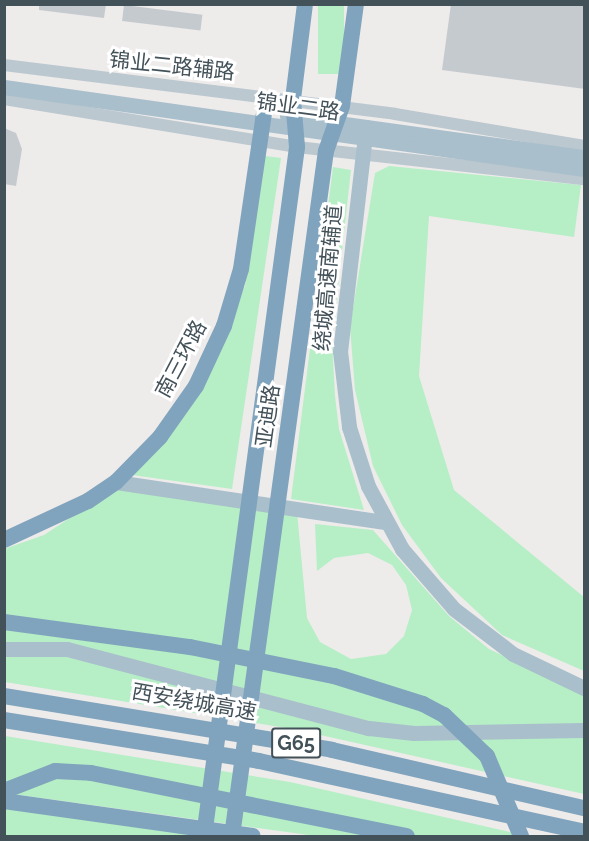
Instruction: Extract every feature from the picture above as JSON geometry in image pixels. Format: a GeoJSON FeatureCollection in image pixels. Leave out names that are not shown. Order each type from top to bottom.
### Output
{"type":"FeatureCollection","features":[{"type":"Feature","properties":{"kind":"highway","name":"亚迪路"},"geometry":{"type":"LineString","coordinates":[[204,837],[297,147],[292,99],[305,4]]}},
{"type":"Feature","properties":{"kind":"highway","name":"亚迪路"},"geometry":{"type":"LineString","coordinates":[[232,837],[326,151],[342,106],[356,4]]}},
{"type":"Feature","properties":{"kind":"highway","name":"南三环路"},"geometry":{"type":"LineString","coordinates":[[4,540],[63,514],[116,482],[166,430],[217,345],[243,258],[263,118]]}},
{"type":"Feature","properties":{"kind":"highway"},"geometry":{"type":"LineString","coordinates":[[4,622],[179,645],[334,676],[423,704],[474,740],[499,777],[521,837]]}},
{"type":"Feature","properties":{"kind":"highway","name":"西安绕城高速"},"geometry":{"type":"LineString","coordinates":[[4,696],[332,750],[585,808]]}},
{"type":"Feature","properties":{"kind":"highway","name":"G65"},"geometry":{"type":"LineString","coordinates":[[4,720],[259,761],[585,832]]}},
{"type":"Feature","properties":{"kind":"highway"},"geometry":{"type":"LineString","coordinates":[[4,791],[55,771],[91,773],[407,837]]}},
{"type":"Feature","properties":{"kind":"highway"},"geometry":{"type":"LineString","coordinates":[[197,837],[210,798]]}},
{"type":"Feature","properties":{"kind":"highway"},"geometry":{"type":"LineString","coordinates":[[4,801],[253,837]]}},
{"type":"Feature","properties":{"kind":"main road","name":"锦业二路"},"geometry":{"type":"LineString","coordinates":[[4,76],[263,118]]}},
{"type":"Feature","properties":{"kind":"main road","name":"锦业二路"},"geometry":{"type":"LineString","coordinates":[[4,87],[333,127],[585,169]]}},
{"type":"Feature","properties":{"kind":"main road","name":"锦业二路"},"geometry":{"type":"LineString","coordinates":[[365,133],[585,158]]}},
{"type":"Feature","properties":{"kind":"main road","name":"绕城高速南辅道"},"geometry":{"type":"LineString","coordinates":[[365,133],[340,351],[349,427],[385,522],[426,580],[482,632],[541,669],[585,688]]}},
{"type":"Feature","properties":{"kind":"main road"},"geometry":{"type":"LineString","coordinates":[[116,482],[385,522]]}},
{"type":"Feature","properties":{"kind":"main road"},"geometry":{"type":"LineString","coordinates":[[4,649],[67,649],[369,728],[414,733],[585,730]]}},
{"type":"Feature","properties":{"kind":"street","name":"锦业二路辅路"},"geometry":{"type":"LineString","coordinates":[[4,65],[292,99],[585,146]]}},
{"type":"Feature","properties":{"kind":"street"},"geometry":{"type":"LineString","coordinates":[[4,99],[326,151],[585,179]]}},
{"type":"Feature","properties":{"kind":"green space"},"geometry":{"type":"Polygon","coordinates":[[[318,5],[344,5],[344,74],[318,74],[318,5]]]}},
{"type":"Feature","properties":{"kind":"green space"},"geometry":{"type":"Polygon","coordinates":[[[265,156],[281,158],[232,489],[132,475],[165,441],[245,286],[265,156]]]}},
{"type":"Feature","properties":{"kind":"green space"},"geometry":{"type":"Polygon","coordinates":[[[389,166],[581,185],[574,237],[429,216],[419,376],[454,490],[584,597],[584,671],[502,635],[441,578],[402,525],[373,466],[355,390],[350,327],[375,173],[389,166]]]}},
{"type":"Feature","properties":{"kind":"green space"},"geometry":{"type":"Polygon","coordinates":[[[333,167],[351,170],[332,340],[335,396],[339,429],[364,510],[291,499],[333,167]]]}},
{"type":"Feature","properties":{"kind":"green space"},"geometry":{"type":"Polygon","coordinates":[[[117,487],[297,512],[307,618],[320,642],[351,659],[386,654],[404,636],[412,610],[406,585],[392,565],[368,553],[334,558],[317,571],[315,524],[373,530],[449,616],[489,649],[584,694],[584,794],[298,730],[5,682],[4,549],[44,535],[117,487]]]}},
{"type":"Feature","properties":{"kind":"green space"},"geometry":{"type":"Polygon","coordinates":[[[5,736],[290,782],[528,836],[316,836],[5,793],[5,736]]]}},
{"type":"Feature","properties":{"kind":"green space"},"geometry":{"type":"Polygon","coordinates":[[[4,807],[221,836],[5,836],[4,807]]]}},
{"type":"Feature","properties":{"kind":"building"},"geometry":{"type":"Polygon","coordinates":[[[39,4],[106,4],[104,18],[39,10],[39,4]]]}},
{"type":"Feature","properties":{"kind":"building"},"geometry":{"type":"Polygon","coordinates":[[[451,4],[585,4],[585,89],[442,70],[451,4]]]}},
{"type":"Feature","properties":{"kind":"building"},"geometry":{"type":"Polygon","coordinates":[[[124,5],[202,15],[200,31],[122,21],[124,5]]]}},
{"type":"Feature","properties":{"kind":"building"},"geometry":{"type":"Polygon","coordinates":[[[4,128],[16,133],[22,149],[16,186],[4,184],[4,128]]]}}]}
